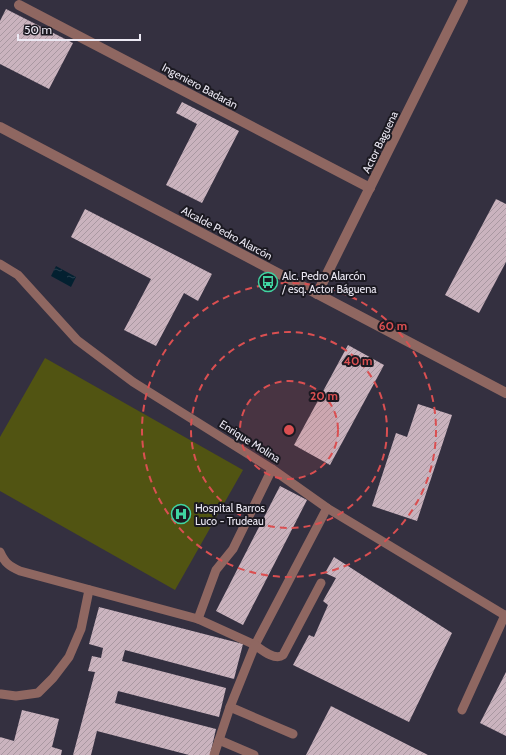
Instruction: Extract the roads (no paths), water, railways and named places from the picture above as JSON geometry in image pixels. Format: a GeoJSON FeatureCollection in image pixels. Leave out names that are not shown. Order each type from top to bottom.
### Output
{"type":"FeatureCollection","features":[{"type":"Feature","properties":{"kind":"street","name":"Actor Baguena"},"geometry":{"type":"LineString","coordinates":[[317,294],[463,0]]}},
{"type":"Feature","properties":{"kind":"street","name":"Ingeniero Badarán"},"geometry":{"type":"LineString","coordinates":[[18,6],[370,188]]}},
{"type":"Feature","properties":{"kind":"street","name":"Alcalde Pedro Alarcón"},"geometry":{"type":"LineString","coordinates":[[0,127],[506,393]]}},
{"type":"Feature","properties":{"kind":"lane","name":"Enrique Molina"},"geometry":{"type":"LineString","coordinates":[[0,264],[18,275],[77,340],[133,382],[272,469],[327,508],[505,615]]}},
{"type":"Feature","properties":{"kind":"lane"},"geometry":{"type":"LineString","coordinates":[[198,618],[216,570],[233,549],[272,469]]}},
{"type":"Feature","properties":{"kind":"lane"},"geometry":{"type":"LineString","coordinates":[[214,755],[230,707],[255,645],[327,508]]}},
{"type":"Feature","properties":{"kind":"lane"},"geometry":{"type":"LineString","coordinates":[[0,552],[9,566],[15,569],[198,618],[280,658],[283,656],[321,583]]}},
{"type":"Feature","properties":{"kind":"lane"},"geometry":{"type":"LineString","coordinates":[[1,694],[16,696],[38,693],[53,678],[69,656],[81,629],[89,590]]}},
{"type":"Feature","properties":{"kind":"lane"},"geometry":{"type":"LineString","coordinates":[[462,710],[505,615]]}},
{"type":"Feature","properties":{"kind":"lane"},"geometry":{"type":"LineString","coordinates":[[230,707],[293,734]]}},
{"type":"Feature","properties":{"kind":"lane"},"geometry":{"type":"LineString","coordinates":[[219,740],[254,755]]}},
{"type":"Feature","properties":{"kind":"water"},"geometry":{"type":"Polygon","coordinates":[[[56,266],[76,277],[71,287],[51,276],[56,266]]]}},
{"type":"Feature","properties":{"kind":"place","name":"Alc. Pedro Alarcón / esq. Actor Báguena"},"geometry":{"type":"Point","coordinates":[268,282]}},
{"type":"Feature","properties":{"kind":"place","name":"Hospital Barros Luco - Trudeau"},"geometry":{"type":"Point","coordinates":[181,514]}}]}
